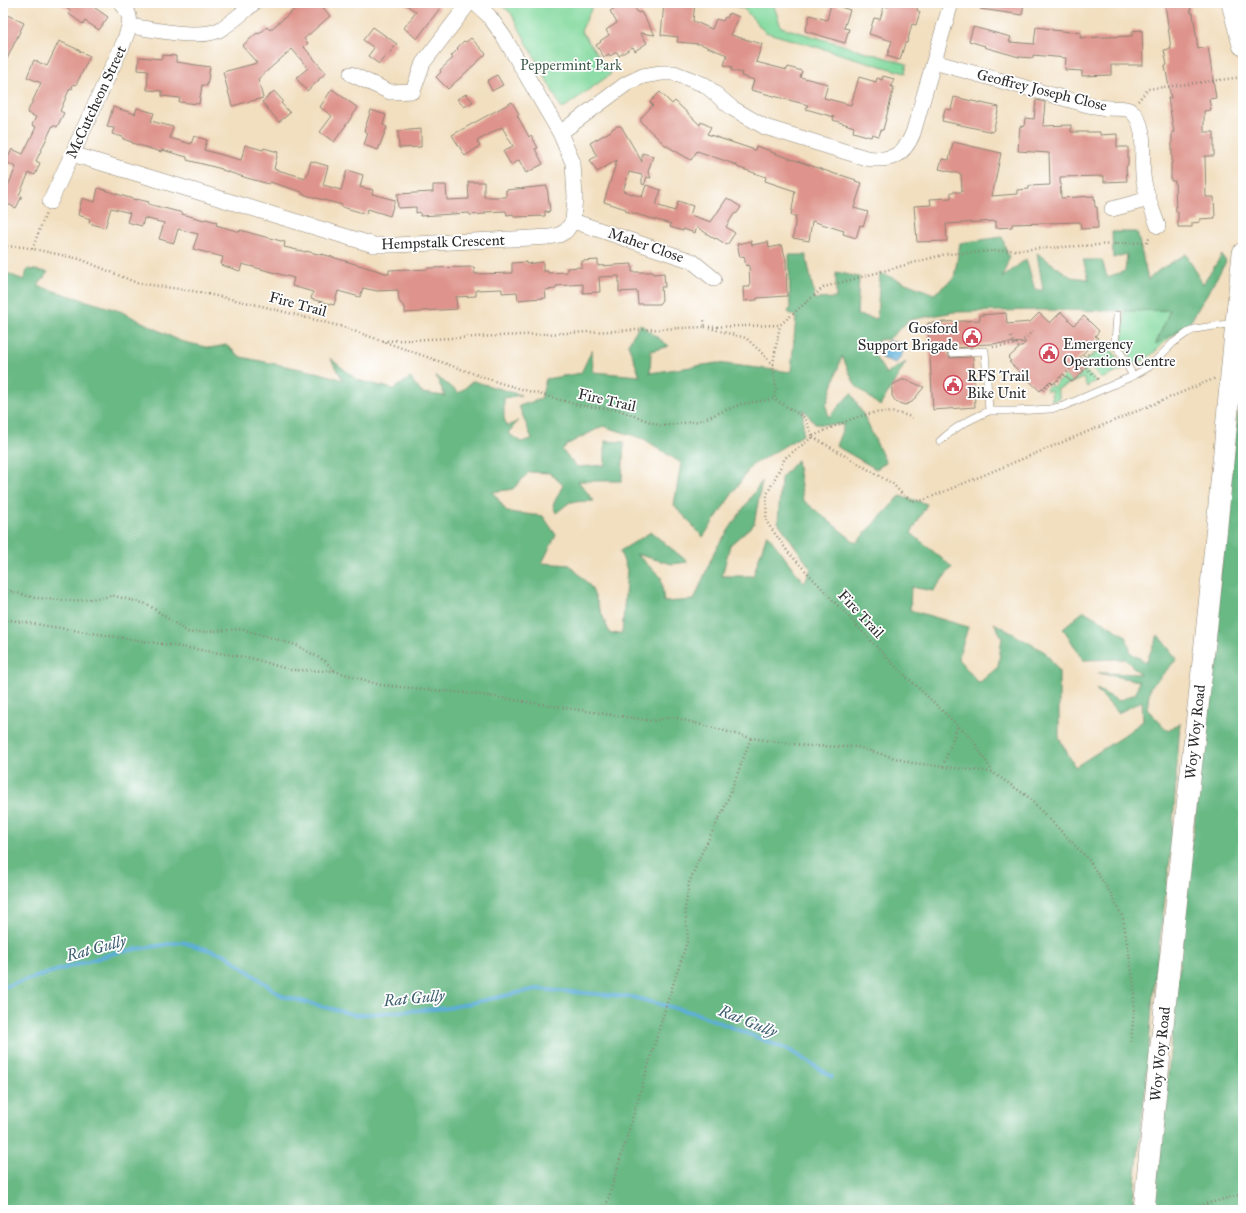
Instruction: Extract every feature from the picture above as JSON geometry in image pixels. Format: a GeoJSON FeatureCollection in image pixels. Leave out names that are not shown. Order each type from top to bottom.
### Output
{"type":"FeatureCollection","features":[{"type":"Feature","properties":{"kind":"main road"},"geometry":{"type":"LineString","coordinates":[[1232,3],[1243,45]]}},
{"type":"Feature","properties":{"kind":"main road","name":"Woy Woy Road"},"geometry":{"type":"LineString","coordinates":[[1144,1210],[1204,649],[1243,253]]}},
{"type":"Feature","properties":{"kind":"street","name":"McCutcheon Street"},"geometry":{"type":"LineString","coordinates":[[50,202],[130,26],[130,17],[125,7],[121,3]]}},
{"type":"Feature","properties":{"kind":"street"},"geometry":{"type":"LineString","coordinates":[[130,26],[204,35],[218,31],[229,24],[254,3]]}},
{"type":"Feature","properties":{"kind":"street"},"geometry":{"type":"LineString","coordinates":[[351,74],[390,92],[413,91],[422,63],[469,3]]}},
{"type":"Feature","properties":{"kind":"street"},"geometry":{"type":"LineString","coordinates":[[475,3],[489,16],[504,37],[560,133],[573,163],[575,197],[573,221]]}},
{"type":"Feature","properties":{"kind":"street"},"geometry":{"type":"LineString","coordinates":[[560,133],[626,84],[643,76],[661,73],[674,73],[705,85],[732,108],[765,127],[866,158],[878,160],[892,158],[909,144],[951,3]]}},
{"type":"Feature","properties":{"kind":"street","name":"Geoffrey Joseph Close"},"geometry":{"type":"LineString","coordinates":[[934,62],[1088,105],[1122,108],[1130,111]]}},
{"type":"Feature","properties":{"kind":"street"},"geometry":{"type":"LineString","coordinates":[[1130,111],[1138,121],[1141,128],[1142,170],[1144,182],[1158,226]]}},
{"type":"Feature","properties":{"kind":"street","name":"Hempstalk Crescent"},"geometry":{"type":"LineString","coordinates":[[72,154],[374,244],[396,245],[550,238],[560,235],[566,231],[573,221]]}},
{"type":"Feature","properties":{"kind":"street"},"geometry":{"type":"LineString","coordinates":[[1112,209],[1149,199]]}},
{"type":"Feature","properties":{"kind":"street","name":"Maher Close"},"geometry":{"type":"LineString","coordinates":[[573,221],[692,261],[714,279]]}},
{"type":"Feature","properties":{"kind":"lane"},"geometry":{"type":"LineString","coordinates":[[1117,314],[1115,342],[1133,376]]}},
{"type":"Feature","properties":{"kind":"lane"},"geometry":{"type":"LineString","coordinates":[[940,441],[951,430],[963,422],[989,411],[1050,409],[1064,406],[1133,376],[1149,367],[1174,343],[1195,329],[1236,323]]}},
{"type":"Feature","properties":{"kind":"lane"},"geometry":{"type":"LineString","coordinates":[[952,353],[986,351],[989,411]]}},
{"type":"Feature","properties":{"kind":"path"},"geometry":{"type":"LineString","coordinates":[[1130,111],[1148,89],[1243,77]]}},
{"type":"Feature","properties":{"kind":"path"},"geometry":{"type":"LineString","coordinates":[[32,249],[50,202]]}},
{"type":"Feature","properties":{"kind":"path"},"geometry":{"type":"LineString","coordinates":[[1158,226],[1147,242],[946,254],[824,287],[780,325],[773,365],[776,388],[774,399],[805,418],[813,436],[893,484],[912,502],[924,500],[1212,378],[1230,376]]}},
{"type":"Feature","properties":{"kind":"path","name":"Fire Trail"},"geometry":{"type":"LineString","coordinates":[[3,246],[24,247],[80,259],[137,283],[193,291],[254,304],[342,328],[500,383],[578,405],[619,410],[661,426],[699,420],[741,404],[774,399]]}},
{"type":"Feature","properties":{"kind":"path"},"geometry":{"type":"LineString","coordinates":[[704,319],[705,326]]}},
{"type":"Feature","properties":{"kind":"path"},"geometry":{"type":"LineString","coordinates":[[381,341],[705,326],[780,325]]}},
{"type":"Feature","properties":{"kind":"path"},"geometry":{"type":"LineString","coordinates":[[705,326],[746,338],[773,365]]}},
{"type":"Feature","properties":{"kind":"path"},"geometry":{"type":"LineString","coordinates":[[986,351],[995,346],[1015,344],[1024,340],[1035,329]]}},
{"type":"Feature","properties":{"kind":"path"},"geometry":{"type":"LineString","coordinates":[[1012,337],[1012,340],[1019,348]]}},
{"type":"Feature","properties":{"kind":"path"},"geometry":{"type":"LineString","coordinates":[[1043,390],[1050,383],[1053,385],[1078,360],[1090,354],[1104,343]]}},
{"type":"Feature","properties":{"kind":"path"},"geometry":{"type":"LineString","coordinates":[[1078,360],[1100,381]]}},
{"type":"Feature","properties":{"kind":"path"},"geometry":{"type":"LineString","coordinates":[[998,397],[1018,396]]}},
{"type":"Feature","properties":{"kind":"path","name":"Fire Trail"},"geometry":{"type":"LineString","coordinates":[[913,418],[905,414],[876,412],[843,422],[813,436],[785,458],[767,494],[766,522],[788,552],[888,659],[973,740],[992,772]]}},
{"type":"Feature","properties":{"kind":"path"},"geometry":{"type":"LineString","coordinates":[[3,589],[35,598],[74,601],[114,596],[147,604],[189,633],[241,628],[296,645],[325,661],[335,671]]}},
{"type":"Feature","properties":{"kind":"path"},"geometry":{"type":"LineString","coordinates":[[3,619],[251,658],[290,670],[335,671],[380,685],[475,694],[652,721],[672,717],[751,738],[808,746],[857,747],[912,763],[992,772],[1027,796],[1088,859],[1111,894],[1123,918],[1134,985],[1134,1010],[1131,1042]]}},
{"type":"Feature","properties":{"kind":"path"},"geometry":{"type":"LineString","coordinates":[[943,766],[958,725]]}},
{"type":"Feature","properties":{"kind":"path"},"geometry":{"type":"LineString","coordinates":[[605,1210],[666,1006],[688,939],[685,910],[689,883],[702,852],[724,809],[751,738]]}},
{"type":"Feature","properties":{"kind":"path"},"geometry":{"type":"LineString","coordinates":[[1183,1210],[1243,1194]]}},
{"type":"Feature","properties":{"kind":"green space","name":"Peppermint Park"},"geometry":{"type":"Polygon","coordinates":[[[498,3],[594,3],[581,31],[611,74],[562,109],[511,13],[498,3]]]}},
{"type":"Feature","properties":{"kind":"green space"},"geometry":{"type":"Polygon","coordinates":[[[728,3],[773,3],[781,27],[907,64],[905,73],[765,32],[744,9],[728,3]]]}},
{"type":"Feature","properties":{"kind":"green space"},"geometry":{"type":"Polygon","coordinates":[[[1112,232],[1137,232],[1148,280],[1159,270],[1186,254],[1203,284],[1222,255],[1226,262],[1189,324],[1156,344],[1170,310],[954,312],[909,320],[889,339],[878,340],[875,356],[886,374],[906,362],[880,406],[855,385],[842,356],[826,406],[829,417],[851,393],[864,416],[886,463],[876,469],[836,446],[844,425],[815,424],[803,409],[803,435],[751,466],[703,537],[674,505],[681,463],[644,439],[603,426],[568,444],[562,450],[577,467],[605,465],[605,441],[624,442],[622,481],[578,481],[594,501],[570,502],[556,513],[553,505],[563,485],[550,473],[529,472],[513,489],[493,492],[507,512],[543,516],[556,535],[542,563],[570,565],[591,587],[610,634],[622,633],[627,570],[620,551],[651,532],[688,562],[672,564],[636,554],[661,577],[664,602],[694,600],[715,550],[762,481],[754,524],[730,545],[722,576],[753,576],[767,534],[804,583],[811,569],[778,522],[781,478],[797,460],[803,500],[856,543],[900,496],[927,504],[911,533],[952,567],[933,591],[911,587],[910,610],[968,627],[958,659],[979,683],[998,667],[1002,637],[994,623],[1045,652],[1059,671],[1059,738],[1075,767],[1143,721],[1142,701],[1118,713],[1095,688],[1119,701],[1136,693],[1139,681],[1098,673],[1140,674],[1125,659],[1083,660],[1063,628],[1084,611],[1126,636],[1131,653],[1146,662],[1158,635],[1177,659],[1150,688],[1147,709],[1168,731],[1180,723],[1171,851],[1153,995],[1146,1084],[1132,1210],[3,1210],[3,260],[7,273],[23,280],[28,269],[48,272],[38,286],[120,311],[180,341],[210,348],[226,345],[241,357],[320,373],[343,380],[330,358],[357,380],[394,389],[410,378],[422,393],[445,396],[436,376],[459,393],[473,381],[521,395],[504,398],[504,418],[507,427],[518,421],[508,433],[521,442],[532,439],[519,406],[541,399],[546,379],[581,373],[592,350],[593,372],[640,376],[628,344],[640,324],[669,346],[651,351],[650,373],[717,363],[791,372],[796,317],[788,312],[790,308],[789,255],[806,255],[815,299],[836,298],[836,272],[859,277],[857,315],[877,319],[880,273],[934,294],[954,278],[960,243],[1002,237],[1009,258],[1002,278],[1026,259],[1035,290],[1043,290],[1037,253],[1071,277],[1089,279],[1083,260],[1102,260],[1107,277],[1125,271],[1127,254],[1113,258],[1112,232]]]}},
{"type":"Feature","properties":{"kind":"green space"},"geometry":{"type":"Polygon","coordinates":[[[1170,310],[1156,343],[1189,324],[1166,341],[1146,359],[1133,363],[1126,348],[1122,344],[1125,311],[1170,310]]]}},
{"type":"Feature","properties":{"kind":"green space"},"geometry":{"type":"Polygon","coordinates":[[[1106,344],[1116,356],[1122,370],[1101,379],[1083,361],[1106,344]]]}},
{"type":"Feature","properties":{"kind":"green space"},"geometry":{"type":"Polygon","coordinates":[[[1079,364],[1096,381],[1087,387],[1083,378],[1057,389],[1060,398],[1052,401],[1051,390],[1047,391],[1046,389],[1050,385],[1053,387],[1065,375],[1072,382],[1084,371],[1078,365],[1079,364]]]}},
{"type":"Feature","properties":{"kind":"green space"},"geometry":{"type":"Polygon","coordinates":[[[1243,384],[1243,1210],[1166,1210],[1165,1208],[1156,1208],[1154,1205],[1237,417],[1243,384]]]}},
{"type":"Feature","properties":{"kind":"water"},"geometry":{"type":"Polygon","coordinates":[[[889,341],[899,343],[903,347],[902,355],[896,363],[881,358],[880,356],[882,347],[889,341]]]}},
{"type":"Feature","properties":{"kind":"building"},"geometry":{"type":"Polygon","coordinates":[[[59,3],[88,3],[108,17],[99,30],[85,21],[83,24],[69,14],[71,11],[59,3]]]}},
{"type":"Feature","properties":{"kind":"building"},"geometry":{"type":"Polygon","coordinates":[[[302,3],[319,3],[330,16],[304,39],[308,43],[304,47],[326,73],[307,91],[296,78],[308,68],[292,49],[258,79],[263,98],[232,106],[223,72],[257,63],[242,46],[257,33],[259,34],[267,27],[270,30],[302,3]]]}},
{"type":"Feature","properties":{"kind":"building"},"geometry":{"type":"Polygon","coordinates":[[[404,3],[434,3],[440,8],[417,39],[404,28],[416,12],[404,3]]]}},
{"type":"Feature","properties":{"kind":"building"},"geometry":{"type":"Polygon","coordinates":[[[623,3],[632,3],[638,13],[641,12],[655,35],[640,33],[647,43],[635,51],[633,47],[619,56],[617,52],[610,56],[609,54],[604,57],[596,45],[609,35],[606,30],[617,23],[610,11],[623,3]]]}},
{"type":"Feature","properties":{"kind":"building"},"geometry":{"type":"Polygon","coordinates":[[[664,3],[695,3],[693,21],[712,29],[716,19],[723,21],[725,17],[727,18],[729,13],[739,17],[731,35],[762,44],[756,62],[787,70],[788,67],[802,71],[800,77],[828,84],[824,98],[851,105],[859,77],[876,82],[877,78],[882,80],[883,76],[894,79],[891,87],[894,87],[883,130],[881,130],[879,136],[872,134],[871,137],[853,132],[854,127],[833,120],[834,117],[806,109],[808,105],[751,90],[754,80],[741,76],[742,73],[731,70],[732,67],[724,65],[727,55],[700,44],[677,42],[678,37],[661,35],[664,3]]]}},
{"type":"Feature","properties":{"kind":"building"},"geometry":{"type":"Polygon","coordinates":[[[889,3],[918,3],[917,10],[920,12],[916,25],[912,24],[907,43],[905,43],[900,60],[887,56],[892,41],[869,34],[874,18],[880,19],[884,6],[888,7],[889,3]]]}},
{"type":"Feature","properties":{"kind":"building"},"geometry":{"type":"Polygon","coordinates":[[[981,3],[1024,3],[1022,15],[980,9],[981,3]]]}},
{"type":"Feature","properties":{"kind":"building"},"geometry":{"type":"Polygon","coordinates":[[[1165,3],[1190,3],[1191,13],[1193,13],[1198,49],[1208,47],[1216,98],[1209,99],[1211,110],[1204,111],[1204,132],[1214,132],[1214,156],[1205,156],[1206,197],[1214,197],[1215,218],[1200,219],[1200,222],[1192,223],[1192,227],[1178,227],[1175,181],[1171,181],[1172,132],[1174,132],[1168,98],[1171,98],[1165,66],[1167,65],[1164,50],[1171,49],[1165,3]]]}},
{"type":"Feature","properties":{"kind":"building"},"geometry":{"type":"Polygon","coordinates":[[[831,4],[850,10],[844,28],[849,29],[845,43],[805,31],[810,15],[827,20],[831,4]]]}},
{"type":"Feature","properties":{"kind":"building"},"geometry":{"type":"Polygon","coordinates":[[[3,13],[24,23],[3,67],[3,13]]]}},
{"type":"Feature","properties":{"kind":"building"},"geometry":{"type":"Polygon","coordinates":[[[373,27],[397,44],[379,64],[368,56],[374,48],[363,40],[373,27]]]}},
{"type":"Feature","properties":{"kind":"building"},"geometry":{"type":"Polygon","coordinates":[[[973,27],[1011,37],[1009,42],[1034,44],[1036,27],[1081,33],[1080,38],[1132,36],[1132,31],[1142,30],[1143,65],[1111,65],[1111,75],[1082,76],[1082,71],[1065,70],[1066,58],[1033,55],[1033,58],[1019,57],[969,41],[973,27]]]}},
{"type":"Feature","properties":{"kind":"building"},"geometry":{"type":"Polygon","coordinates":[[[471,38],[486,54],[448,89],[436,77],[441,72],[440,70],[453,58],[451,56],[458,49],[457,48],[464,41],[466,42],[471,38]]]}},
{"type":"Feature","properties":{"kind":"building"},"geometry":{"type":"Polygon","coordinates":[[[59,41],[90,56],[76,85],[73,84],[72,89],[70,88],[60,111],[64,113],[57,127],[53,125],[36,161],[40,163],[35,175],[29,173],[19,195],[22,196],[16,208],[3,202],[3,184],[8,186],[16,167],[6,162],[12,149],[23,154],[36,127],[32,125],[36,117],[27,113],[41,83],[27,77],[34,60],[47,66],[59,41]]]}},
{"type":"Feature","properties":{"kind":"building"},"geometry":{"type":"Polygon","coordinates":[[[162,55],[176,56],[176,62],[210,67],[207,86],[202,85],[199,104],[179,102],[180,98],[162,96],[162,91],[147,90],[148,71],[138,70],[139,57],[162,59],[162,55]]]}},
{"type":"Feature","properties":{"kind":"building"},"geometry":{"type":"Polygon","coordinates":[[[497,75],[503,85],[492,91],[487,81],[497,75]]]}},
{"type":"Feature","properties":{"kind":"building"},"geometry":{"type":"Polygon","coordinates":[[[332,89],[358,108],[334,142],[320,132],[332,116],[320,107],[332,89]]]}},
{"type":"Feature","properties":{"kind":"building"},"geometry":{"type":"Polygon","coordinates":[[[274,91],[283,101],[281,103],[290,113],[279,122],[262,102],[274,91]]]}},
{"type":"Feature","properties":{"kind":"building"},"geometry":{"type":"Polygon","coordinates":[[[660,92],[672,104],[675,101],[700,125],[701,122],[711,127],[707,134],[755,150],[756,146],[862,183],[854,208],[868,212],[863,226],[860,225],[856,238],[843,234],[844,231],[812,221],[809,241],[793,238],[796,216],[791,216],[795,191],[765,181],[766,177],[737,167],[737,165],[697,151],[691,160],[665,145],[641,122],[641,118],[653,105],[650,102],[660,92]]]}},
{"type":"Feature","properties":{"kind":"building"},"geometry":{"type":"Polygon","coordinates":[[[466,94],[473,102],[464,107],[457,99],[466,94]]]}},
{"type":"Feature","properties":{"kind":"building"},"geometry":{"type":"Polygon","coordinates":[[[954,97],[999,107],[993,132],[942,121],[945,109],[951,110],[954,97]]]}},
{"type":"Feature","properties":{"kind":"building"},"geometry":{"type":"Polygon","coordinates":[[[1036,100],[1045,102],[1043,126],[1071,125],[1071,132],[1100,132],[1100,135],[1117,134],[1117,147],[1128,147],[1128,164],[1126,167],[1127,181],[1104,182],[1104,176],[1060,177],[1061,198],[1094,196],[1095,207],[1097,207],[1098,228],[1081,229],[1080,222],[1012,224],[1012,227],[996,228],[996,221],[946,224],[947,241],[917,242],[914,206],[931,205],[930,199],[951,198],[951,192],[962,192],[961,174],[939,169],[942,159],[949,160],[953,142],[1001,153],[992,196],[1017,194],[1017,190],[1029,189],[1029,186],[1050,185],[1049,153],[1018,151],[1020,126],[1024,127],[1025,118],[1034,119],[1036,100]]]}},
{"type":"Feature","properties":{"kind":"building"},"geometry":{"type":"Polygon","coordinates":[[[512,102],[529,137],[531,135],[538,148],[535,149],[543,164],[526,173],[519,160],[511,165],[503,151],[513,146],[502,127],[477,141],[480,146],[465,156],[452,135],[512,102]]]}},
{"type":"Feature","properties":{"kind":"building"},"geometry":{"type":"Polygon","coordinates":[[[113,107],[135,114],[137,108],[154,113],[151,121],[173,127],[170,138],[191,144],[194,136],[207,140],[204,150],[226,156],[241,160],[245,145],[278,152],[274,169],[306,178],[311,161],[328,166],[323,185],[341,190],[347,170],[363,175],[360,187],[373,190],[372,194],[395,200],[390,216],[368,209],[366,214],[342,207],[342,205],[302,194],[302,192],[270,182],[269,184],[247,178],[222,169],[187,160],[187,157],[162,150],[161,152],[132,143],[123,139],[123,137],[112,134],[114,128],[107,127],[113,107]]]}},
{"type":"Feature","properties":{"kind":"building"},"geometry":{"type":"Polygon","coordinates":[[[371,110],[386,115],[383,125],[387,127],[378,150],[364,145],[368,133],[364,131],[371,110]]]}},
{"type":"Feature","properties":{"kind":"building"},"geometry":{"type":"Polygon","coordinates":[[[617,126],[621,126],[642,162],[642,153],[653,156],[648,172],[651,178],[647,177],[644,185],[642,184],[642,175],[629,172],[623,191],[642,197],[646,185],[661,190],[656,205],[675,211],[678,201],[693,206],[690,215],[711,222],[727,198],[741,207],[737,213],[734,214],[726,227],[735,233],[727,245],[697,227],[695,233],[683,229],[683,231],[670,227],[671,224],[625,211],[626,209],[604,202],[617,160],[597,172],[590,160],[597,156],[590,143],[617,126]]]}},
{"type":"Feature","properties":{"kind":"building"},"geometry":{"type":"Polygon","coordinates":[[[421,129],[421,147],[399,148],[398,131],[421,129]]]}},
{"type":"Feature","properties":{"kind":"building"},"geometry":{"type":"Polygon","coordinates":[[[468,182],[484,182],[484,197],[506,197],[506,190],[547,186],[550,211],[548,211],[548,213],[545,211],[545,216],[514,217],[513,214],[507,215],[506,211],[485,212],[485,214],[470,215],[469,213],[420,216],[420,212],[416,213],[416,207],[398,208],[397,194],[433,192],[433,185],[446,185],[447,200],[469,199],[468,182]]]}},
{"type":"Feature","properties":{"kind":"building"},"geometry":{"type":"Polygon","coordinates":[[[98,188],[136,200],[149,202],[148,204],[183,213],[182,214],[217,222],[216,225],[240,232],[240,230],[285,242],[284,247],[322,254],[389,274],[389,270],[474,267],[475,274],[512,273],[512,263],[526,262],[526,264],[543,262],[543,271],[548,271],[548,273],[567,272],[567,268],[582,267],[582,261],[598,260],[598,266],[632,264],[632,272],[653,272],[653,274],[664,273],[665,287],[661,287],[662,300],[659,304],[638,304],[637,291],[619,292],[619,276],[599,277],[600,292],[583,293],[583,284],[556,286],[556,289],[545,290],[546,298],[518,300],[517,292],[502,293],[502,289],[476,290],[476,296],[456,297],[457,309],[405,313],[405,308],[399,301],[398,290],[377,291],[363,288],[360,297],[338,291],[334,305],[311,299],[313,292],[292,286],[294,278],[242,264],[240,271],[221,265],[223,257],[193,249],[198,234],[178,229],[174,243],[159,239],[164,223],[144,218],[142,226],[127,222],[130,213],[111,208],[105,228],[89,223],[90,219],[78,215],[82,198],[95,202],[98,188]]]}},
{"type":"Feature","properties":{"kind":"building"},"geometry":{"type":"Polygon","coordinates":[[[751,241],[752,245],[768,242],[769,248],[782,245],[786,260],[787,296],[757,298],[757,300],[744,301],[743,287],[750,287],[749,265],[746,266],[744,256],[740,257],[737,244],[751,241]]]}},
{"type":"Feature","properties":{"kind":"building"},"geometry":{"type":"Polygon","coordinates":[[[1061,312],[1074,325],[1084,316],[1099,331],[1095,336],[1098,338],[1075,362],[1084,371],[1072,382],[1063,374],[1053,384],[1050,381],[1040,391],[1009,362],[1011,361],[1008,358],[1026,342],[972,345],[972,347],[951,348],[947,353],[950,358],[973,357],[975,407],[933,410],[928,323],[980,320],[980,315],[1006,313],[1007,324],[1030,322],[1039,313],[1050,323],[1061,312]]]}},
{"type":"Feature","properties":{"kind":"building"},"geometry":{"type":"Polygon","coordinates":[[[902,380],[906,380],[924,387],[912,402],[905,405],[896,402],[892,396],[892,387],[894,384],[902,380]]]}},
{"type":"Feature","properties":{"kind":"waterway","name":"Rat Gully"},"geometry":{"type":"LineString","coordinates":[[3,987],[118,952],[182,942],[226,955],[282,996],[355,1015],[448,1008],[536,989],[632,997],[698,1014],[791,1051],[832,1077]]}},
{"type":"Feature","properties":{"kind":"place","name":"Gosford Support Brigade"},"geometry":{"type":"Point","coordinates":[972,337]}},
{"type":"Feature","properties":{"kind":"place","name":"Emergency Operations Centre"},"geometry":{"type":"Point","coordinates":[1049,353]}},
{"type":"Feature","properties":{"kind":"place","name":"RFS Trail Bike Unit"},"geometry":{"type":"Point","coordinates":[953,385]}}]}
